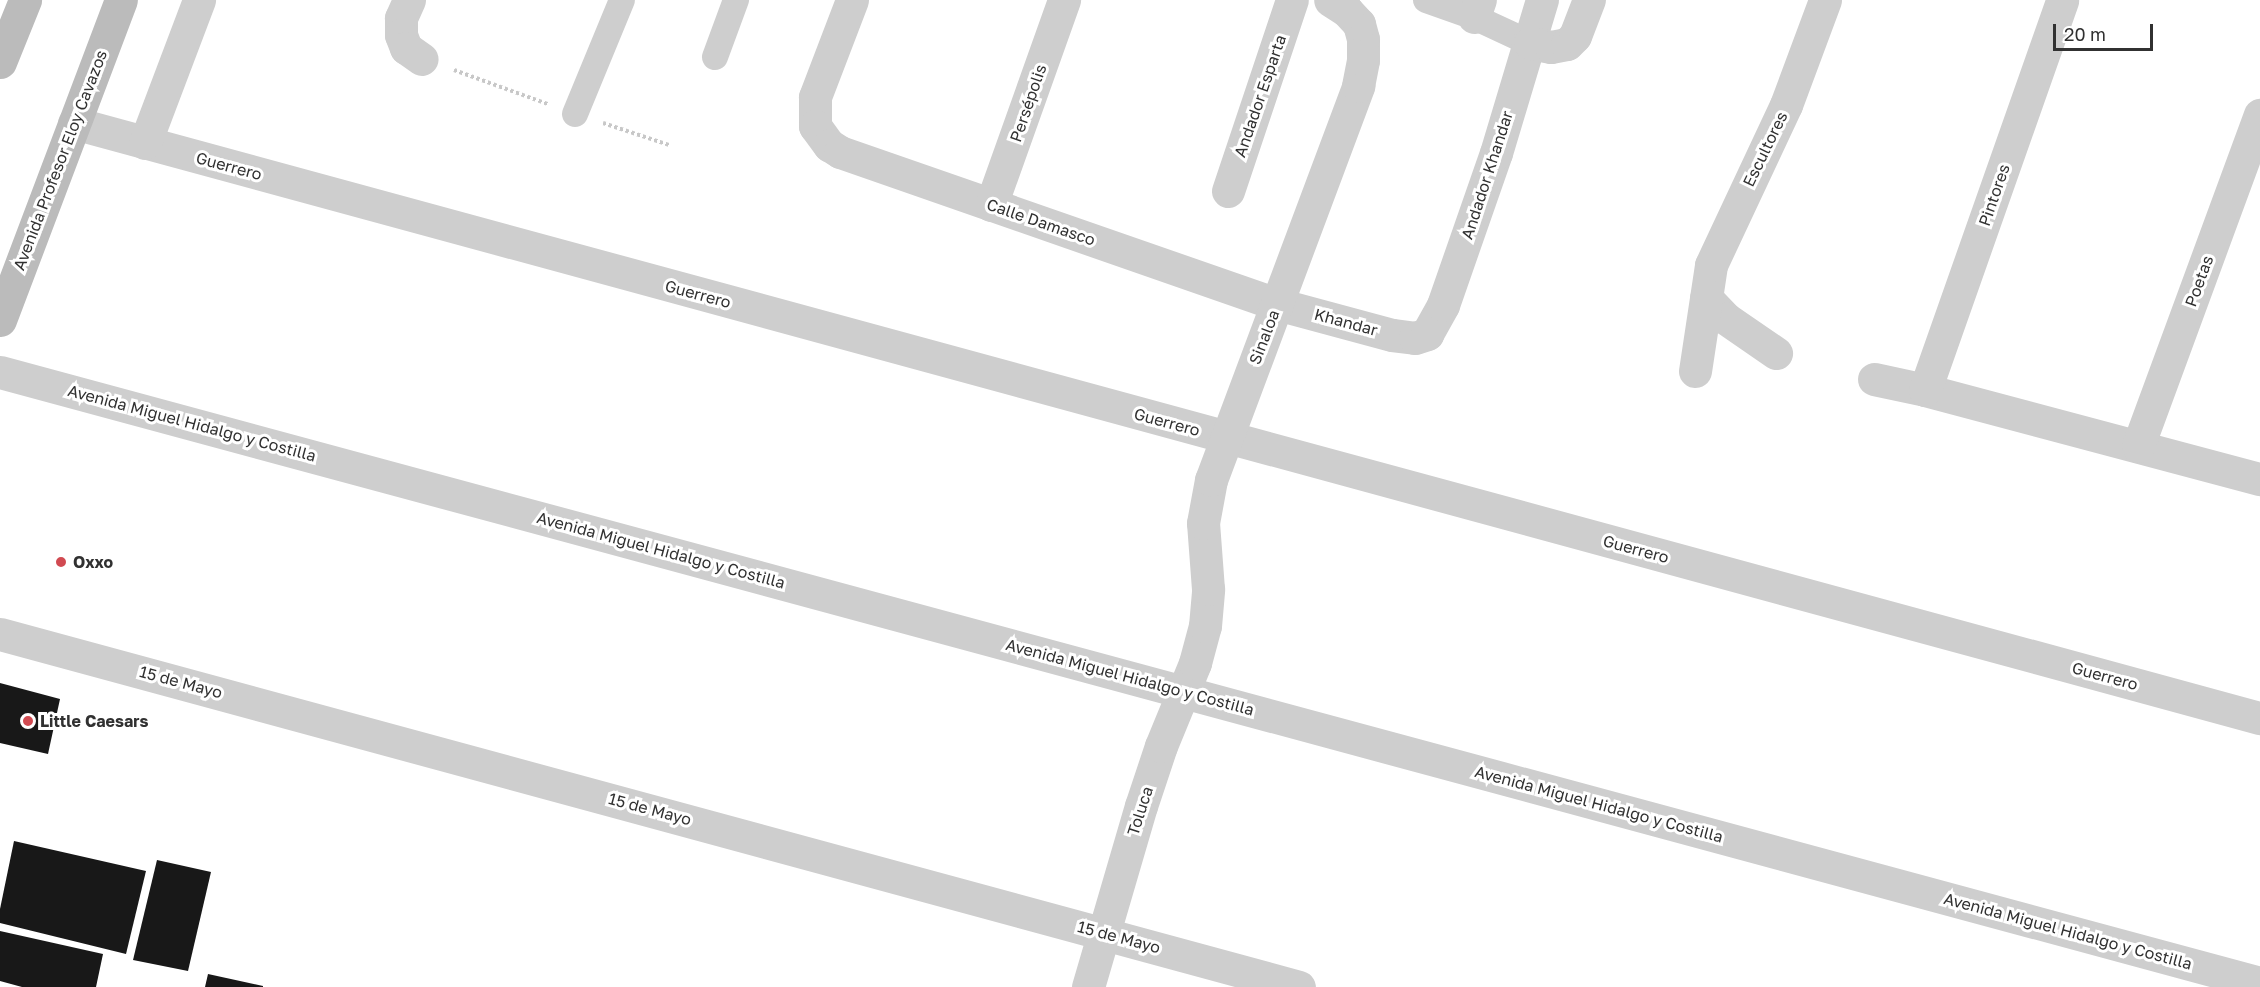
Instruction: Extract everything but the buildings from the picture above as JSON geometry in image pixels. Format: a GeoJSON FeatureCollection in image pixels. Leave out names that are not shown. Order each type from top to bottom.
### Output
{"type":"FeatureCollection","features":[{"type":"Feature","properties":{"kind":"main road"},"geometry":{"type":"LineString","coordinates":[[0,62],[25,0]]}},
{"type":"Feature","properties":{"kind":"main road","name":"Avenida Profesor Eloy Cavazos"},"geometry":{"type":"LineString","coordinates":[[0,320],[121,0]]}},
{"type":"Feature","properties":{"kind":"street"},"geometry":{"type":"LineString","coordinates":[[145,143],[200,0]]}},
{"type":"Feature","properties":{"kind":"street"},"geometry":{"type":"LineString","coordinates":[[409,0],[401,18],[400,35],[406,48],[422,58]]}},
{"type":"Feature","properties":{"kind":"street"},"geometry":{"type":"LineString","coordinates":[[575,114],[622,0]]}},
{"type":"Feature","properties":{"kind":"street"},"geometry":{"type":"LineString","coordinates":[[715,57],[736,0]]}},
{"type":"Feature","properties":{"kind":"street","name":"Calle Damasco"},"geometry":{"type":"LineString","coordinates":[[852,0],[815,97],[814,126],[821,138],[840,152],[1277,304]]}},
{"type":"Feature","properties":{"kind":"street","name":"Persépolis"},"geometry":{"type":"LineString","coordinates":[[991,205],[1064,0]]}},
{"type":"Feature","properties":{"kind":"street","name":"Andador Esparta"},"geometry":{"type":"LineString","coordinates":[[1227,191],[1292,0]]}},
{"type":"Feature","properties":{"kind":"street","name":"Sinaloa"},"geometry":{"type":"LineString","coordinates":[[1183,692],[1195,663],[1204,626],[1208,589],[1203,523],[1211,480],[1358,86],[1363,60],[1363,39],[1359,24],[1347,11],[1330,0]]}},
{"type":"Feature","properties":{"kind":"street"},"geometry":{"type":"LineString","coordinates":[[1426,0],[1477,9],[1530,43],[1559,47],[1575,36],[1589,0]]}},
{"type":"Feature","properties":{"kind":"street","name":"Andador Khandar"},"geometry":{"type":"LineString","coordinates":[[1415,338],[1427,334],[1443,305],[1496,153],[1542,0]]}},
{"type":"Feature","properties":{"kind":"street","name":"Escultores"},"geometry":{"type":"LineString","coordinates":[[1695,371],[1711,265],[1786,105],[1825,0]]}},
{"type":"Feature","properties":{"kind":"street","name":"Pintores"},"geometry":{"type":"LineString","coordinates":[[1925,390],[2062,0]]}},
{"type":"Feature","properties":{"kind":"street","name":"Poetas"},"geometry":{"type":"LineString","coordinates":[[2138,446],[2260,115]]}},
{"type":"Feature","properties":{"kind":"street","name":"Guerrero"},"geometry":{"type":"LineString","coordinates":[[74,123],[2260,718]]}},
{"type":"Feature","properties":{"kind":"street"},"geometry":{"type":"LineString","coordinates":[[1706,298],[1725,318],[1776,352]]}},
{"type":"Feature","properties":{"kind":"street","name":"Khandar"},"geometry":{"type":"LineString","coordinates":[[1277,304],[1392,335],[1415,338]]}},
{"type":"Feature","properties":{"kind":"street","name":"Avenida Miguel Hidalgo y Costilla"},"geometry":{"type":"LineString","coordinates":[[0,372],[2260,983]]}},
{"type":"Feature","properties":{"kind":"street"},"geometry":{"type":"LineString","coordinates":[[1874,379],[1925,390],[2260,479]]}},
{"type":"Feature","properties":{"kind":"street","name":"15 de Mayo"},"geometry":{"type":"LineString","coordinates":[[0,633],[1299,987]]}},
{"type":"Feature","properties":{"kind":"street","name":"Toluca"},"geometry":{"type":"LineString","coordinates":[[1088,987],[1144,796],[1183,692]]}},
{"type":"Feature","properties":{"kind":"place","name":"Oxxo"},"geometry":{"type":"Point","coordinates":[61,562]}},
{"type":"Feature","properties":{"kind":"place","name":"Little Caesars"},"geometry":{"type":"Point","coordinates":[28,721]}}]}
